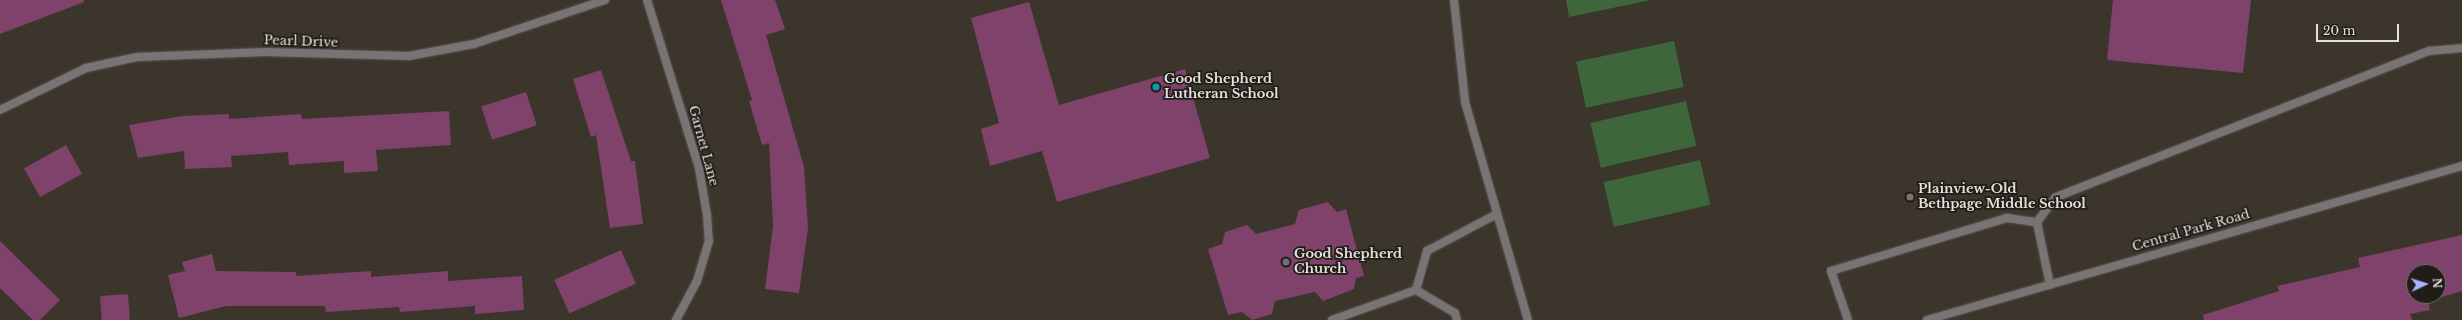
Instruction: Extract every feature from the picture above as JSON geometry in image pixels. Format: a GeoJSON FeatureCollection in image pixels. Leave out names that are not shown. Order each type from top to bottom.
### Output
{"type":"FeatureCollection","features":[{"type":"Feature","properties":{"kind":"street","name":"Pearl Drive"},"geometry":{"type":"LineString","coordinates":[[0,110],[86,68],[137,56],[265,52],[409,56],[474,44],[605,0]]}},
{"type":"Feature","properties":{"kind":"street","name":"Garnet Lane"},"geometry":{"type":"LineString","coordinates":[[647,0],[699,168],[707,215],[709,241],[697,281],[676,320]]}},
{"type":"Feature","properties":{"kind":"street"},"geometry":{"type":"LineString","coordinates":[[1454,0],[1465,102],[1528,320]]}},
{"type":"Feature","properties":{"kind":"street"},"geometry":{"type":"LineString","coordinates":[[2050,285],[2037,222],[2056,197],[2429,51],[2462,48]]}},
{"type":"Feature","properties":{"kind":"street","name":"Central Park Road"},"geometry":{"type":"LineString","coordinates":[[1927,320],[2462,166]]}},
{"type":"Feature","properties":{"kind":"street"},"geometry":{"type":"LineString","coordinates":[[1416,290],[1427,251],[1498,214]]}},
{"type":"Feature","properties":{"kind":"street"},"geometry":{"type":"LineString","coordinates":[[1848,320],[1831,271],[2007,218],[2037,222]]}},
{"type":"Feature","properties":{"kind":"street"},"geometry":{"type":"LineString","coordinates":[[1332,320],[1416,290]]}},
{"type":"Feature","properties":{"kind":"street"},"geometry":{"type":"LineString","coordinates":[[1416,290],[1455,313],[1457,320]]}},
{"type":"Feature","properties":{"kind":"green space"},"geometry":{"type":"Polygon","coordinates":[[[1566,0],[1651,0],[1569,17],[1566,0]]]}},
{"type":"Feature","properties":{"kind":"green space"},"geometry":{"type":"Polygon","coordinates":[[[1674,41],[1684,87],[1586,108],[1576,62],[1674,41]]]}},
{"type":"Feature","properties":{"kind":"green space"},"geometry":{"type":"Polygon","coordinates":[[[1686,101],[1696,146],[1601,168],[1591,123],[1686,101]]]}},
{"type":"Feature","properties":{"kind":"green space"},"geometry":{"type":"Polygon","coordinates":[[[1700,160],[1710,205],[1614,227],[1604,182],[1700,160]]]}},
{"type":"Feature","properties":{"kind":"building"},"geometry":{"type":"Polygon","coordinates":[[[0,0],[84,0],[84,2],[0,34],[0,0]]]}},
{"type":"Feature","properties":{"kind":"building"},"geometry":{"type":"Polygon","coordinates":[[[721,0],[775,0],[785,29],[766,35],[804,167],[808,228],[799,293],[765,289],[773,226],[769,143],[762,145],[749,101],[752,100],[721,0]]]}},
{"type":"Feature","properties":{"kind":"building"},"geometry":{"type":"Polygon","coordinates":[[[2113,0],[2251,0],[2243,73],[2107,60],[2113,0]]]}},
{"type":"Feature","properties":{"kind":"building","name":"Good Shepherd Lutheran School"},"geometry":{"type":"Polygon","coordinates":[[[1029,2],[1059,105],[1185,69],[1210,158],[1057,202],[1042,151],[990,166],[981,129],[999,123],[971,18],[1029,2]]]}},
{"type":"Feature","properties":{"kind":"building"},"geometry":{"type":"Polygon","coordinates":[[[601,70],[631,161],[635,161],[643,224],[610,228],[596,135],[591,137],[573,79],[601,70]]]}},
{"type":"Feature","properties":{"kind":"building"},"geometry":{"type":"Polygon","coordinates":[[[526,92],[537,125],[492,140],[481,107],[526,92]]]}},
{"type":"Feature","properties":{"kind":"building"},"geometry":{"type":"Polygon","coordinates":[[[449,111],[451,145],[376,150],[378,171],[344,173],[344,161],[289,165],[288,152],[231,156],[232,167],[185,169],[184,151],[138,158],[129,125],[182,116],[229,114],[229,119],[301,114],[302,119],[449,111]]]}},
{"type":"Feature","properties":{"kind":"building"},"geometry":{"type":"Polygon","coordinates":[[[66,145],[82,174],[40,197],[24,168],[66,145]]]}},
{"type":"Feature","properties":{"kind":"building","name":"Good Shepherd Church"},"geometry":{"type":"Polygon","coordinates":[[[1328,202],[1337,212],[1346,209],[1364,276],[1356,278],[1354,289],[1323,301],[1315,292],[1275,301],[1272,314],[1252,320],[1242,312],[1228,315],[1208,249],[1222,244],[1225,232],[1247,225],[1256,234],[1295,224],[1299,210],[1328,202]]]}},
{"type":"Feature","properties":{"kind":"building"},"geometry":{"type":"Polygon","coordinates":[[[2462,235],[2462,291],[2446,296],[2446,264],[2406,264],[2406,304],[2429,304],[2430,310],[2410,314],[2412,320],[2204,320],[2203,315],[2279,291],[2277,286],[2360,267],[2358,258],[2462,235]]]}},
{"type":"Feature","properties":{"kind":"building"},"geometry":{"type":"Polygon","coordinates":[[[0,241],[60,300],[40,320],[33,320],[0,288],[0,241]]]}},
{"type":"Feature","properties":{"kind":"building"},"geometry":{"type":"Polygon","coordinates":[[[621,250],[636,284],[569,313],[554,280],[621,250]]]}},
{"type":"Feature","properties":{"kind":"building"},"geometry":{"type":"Polygon","coordinates":[[[212,254],[216,271],[296,272],[296,276],[371,271],[371,277],[448,271],[448,281],[522,276],[524,310],[475,314],[475,306],[400,312],[399,307],[326,312],[325,306],[226,306],[179,318],[168,275],[185,271],[182,262],[212,254]]]}},
{"type":"Feature","properties":{"kind":"building"},"geometry":{"type":"Polygon","coordinates":[[[128,294],[130,320],[102,320],[100,296],[128,294]]]}},
{"type":"Feature","properties":{"kind":"place","name":"Good Shepherd Lutheran School"},"geometry":{"type":"Point","coordinates":[1156,87]}},
{"type":"Feature","properties":{"kind":"place","name":"Plainview-Old Bethpage Middle School"},"geometry":{"type":"Point","coordinates":[1910,197]}},
{"type":"Feature","properties":{"kind":"place","name":"Good Shepherd Church"},"geometry":{"type":"Point","coordinates":[1286,262]}}]}
